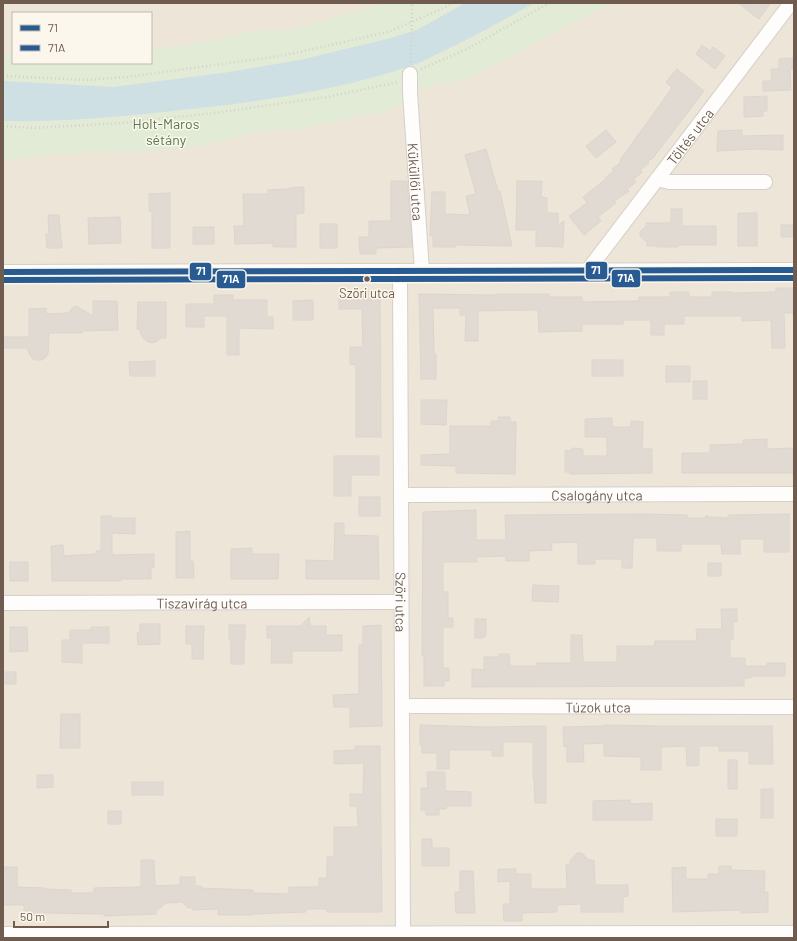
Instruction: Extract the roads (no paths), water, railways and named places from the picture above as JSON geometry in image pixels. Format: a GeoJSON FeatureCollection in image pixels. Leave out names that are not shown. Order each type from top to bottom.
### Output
{"type":"FeatureCollection","features":[{"type":"Feature","properties":{"kind":"street","name":"Töltés utca"},"geometry":{"type":"LineString","coordinates":[[588,270],[791,3]]}},
{"type":"Feature","properties":{"kind":"street","name":"Küküllői utca"},"geometry":{"type":"LineString","coordinates":[[413,70],[410,92],[422,271]]}},
{"type":"Feature","properties":{"kind":"street"},"geometry":{"type":"LineString","coordinates":[[657,179],[669,182],[765,182]]}},
{"type":"Feature","properties":{"kind":"street"},"geometry":{"type":"LineString","coordinates":[[3,272],[794,270]]}},
{"type":"Feature","properties":{"kind":"street","name":"Szöri utca"},"geometry":{"type":"LineString","coordinates":[[395,935],[402,706],[400,271]]}},
{"type":"Feature","properties":{"kind":"street","name":"Csalogány utca"},"geometry":{"type":"LineString","coordinates":[[401,495],[794,494]]}},
{"type":"Feature","properties":{"kind":"street","name":"Tiszavirág utca"},"geometry":{"type":"LineString","coordinates":[[3,603],[402,602]]}},
{"type":"Feature","properties":{"kind":"street","name":"Túzok utca"},"geometry":{"type":"LineString","coordinates":[[402,706],[794,707]]}},
{"type":"Feature","properties":{"kind":"street"},"geometry":{"type":"LineString","coordinates":[[3,934],[395,935],[794,933]]}},
{"type":"Feature","properties":{"kind":"place","name":"Szöri utca"},"geometry":{"type":"Point","coordinates":[367,279]}},
{"type":"Feature","properties":{"kind":"park label","name":"Holt-Maros sétány"},"geometry":{"type":"Point","coordinates":[166,132]}}]}
